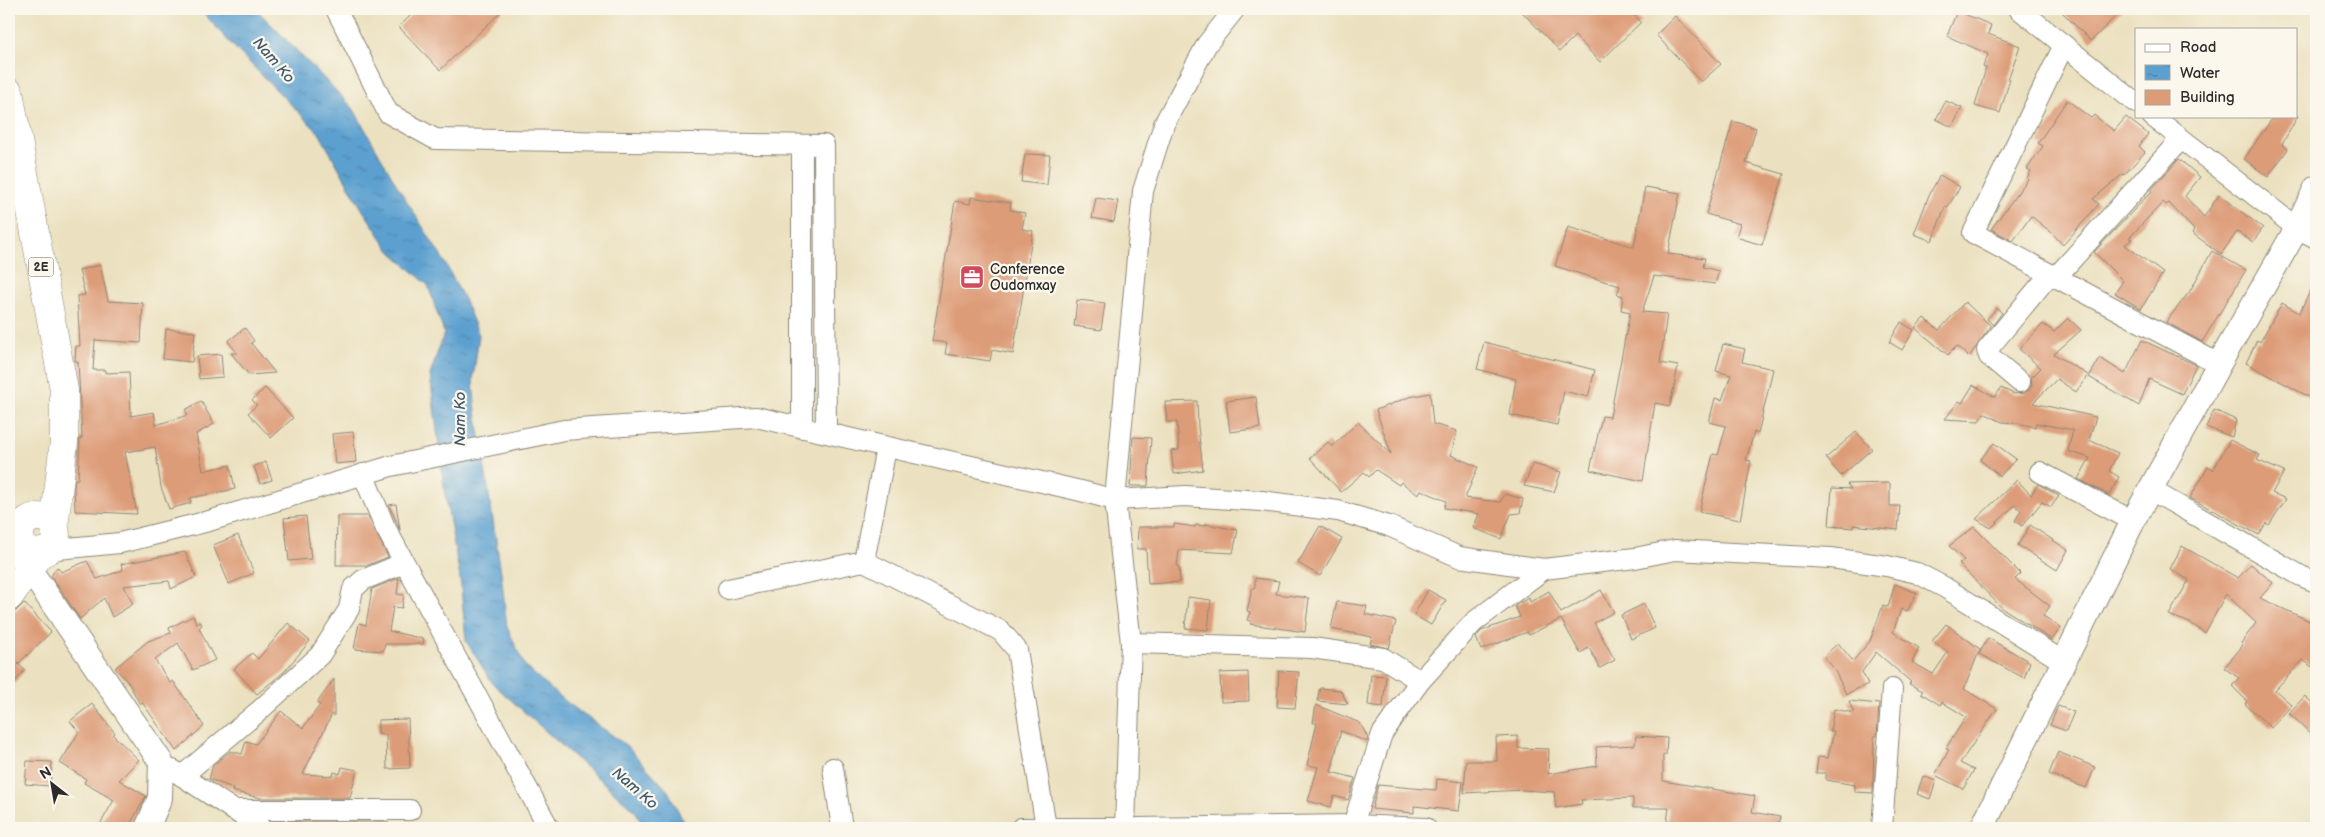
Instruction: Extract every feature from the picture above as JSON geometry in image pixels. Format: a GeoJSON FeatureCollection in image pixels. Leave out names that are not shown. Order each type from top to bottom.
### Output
{"type":"FeatureCollection","features":[{"type":"Feature","properties":{"kind":"highway","name":"2E"},"geometry":{"type":"LineString","coordinates":[[9,92],[64,390],[64,442],[31,547]]}},
{"type":"Feature","properties":{"kind":"highway"},"geometry":{"type":"LineString","coordinates":[[9,596],[31,547]]}},
{"type":"Feature","properties":{"kind":"street"},"geometry":{"type":"LineString","coordinates":[[336,9],[388,113],[435,139],[824,145],[826,433]]}},
{"type":"Feature","properties":{"kind":"street"},"geometry":{"type":"LineString","coordinates":[[1125,828],[1131,643],[1115,500],[1144,191],[1164,124],[1207,44],[1235,9]]}},
{"type":"Feature","properties":{"kind":"street"},"geometry":{"type":"LineString","coordinates":[[2019,9],[2135,102]]}},
{"type":"Feature","properties":{"kind":"street"},"geometry":{"type":"LineString","coordinates":[[2064,45],[1973,233],[2219,364]]}},
{"type":"Feature","properties":{"kind":"street"},"geometry":{"type":"LineString","coordinates":[[2155,118],[2307,233]]}},
{"type":"Feature","properties":{"kind":"street"},"geometry":{"type":"LineString","coordinates":[[2020,382],[1989,356],[1987,350],[2053,276],[2181,139]]}},
{"type":"Feature","properties":{"kind":"street"},"geometry":{"type":"LineString","coordinates":[[802,145],[802,428]]}},
{"type":"Feature","properties":{"kind":"street"},"geometry":{"type":"LineString","coordinates":[[1982,828],[2133,522],[2219,364],[2307,233],[2316,188]]}},
{"type":"Feature","properties":{"kind":"street"},"geometry":{"type":"LineString","coordinates":[[261,828],[161,762],[31,547],[120,544],[208,521],[391,466],[564,430],[756,417],[1115,500],[1185,496],[1262,501],[1338,511],[1389,526],[1459,558],[1544,569],[1635,558],[1675,550],[1831,558],[1887,566],[1916,574],[1944,587],[2064,662]]}},
{"type":"Feature","properties":{"kind":"street"},"geometry":{"type":"LineString","coordinates":[[864,561],[886,448]]}},
{"type":"Feature","properties":{"kind":"street"},"geometry":{"type":"LineString","coordinates":[[2040,472],[2133,522]]}},
{"type":"Feature","properties":{"kind":"street"},"geometry":{"type":"LineString","coordinates":[[362,474],[385,527],[548,828]]}},
{"type":"Feature","properties":{"kind":"street"},"geometry":{"type":"LineString","coordinates":[[2151,490],[2301,576],[2316,582]]}},
{"type":"Feature","properties":{"kind":"street"},"geometry":{"type":"LineString","coordinates":[[728,589],[864,561],[1001,631],[1017,650],[1046,827]]}},
{"type":"Feature","properties":{"kind":"street"},"geometry":{"type":"LineString","coordinates":[[182,776],[259,711],[320,655],[349,609],[353,589],[363,580],[404,563]]}},
{"type":"Feature","properties":{"kind":"street"},"geometry":{"type":"LineString","coordinates":[[1353,825],[1382,734],[1420,681],[1474,622],[1544,569]]}},
{"type":"Feature","properties":{"kind":"street"},"geometry":{"type":"LineString","coordinates":[[1131,643],[1312,648],[1383,658],[1420,681]]}},
{"type":"Feature","properties":{"kind":"street"},"geometry":{"type":"LineString","coordinates":[[1882,828],[1892,689]]}},
{"type":"Feature","properties":{"kind":"street"},"geometry":{"type":"LineString","coordinates":[[147,828],[160,798],[161,762]]}},
{"type":"Feature","properties":{"kind":"street"},"geometry":{"type":"LineString","coordinates":[[833,768],[842,828]]}},
{"type":"Feature","properties":{"kind":"street"},"geometry":{"type":"LineString","coordinates":[[233,810],[410,810]]}},
{"type":"Feature","properties":{"kind":"street"},"geometry":{"type":"LineString","coordinates":[[1138,828],[1353,825],[1426,828]]}},
{"type":"Feature","properties":{"kind":"street"},"geometry":{"type":"LineString","coordinates":[[1022,828],[1116,828]]}},
{"type":"Feature","properties":{"kind":"water","name":"Nam Ko"},"geometry":{"type":"Polygon","coordinates":[[[200,9],[256,9],[353,108],[398,187],[444,261],[464,299],[479,335],[473,380],[475,404],[501,572],[507,627],[525,666],[561,698],[627,746],[668,791],[687,828],[644,828],[636,812],[493,684],[466,641],[460,578],[445,494],[430,375],[444,333],[428,285],[390,251],[362,209],[319,133],[231,44],[200,9]]]}},
{"type":"Feature","properties":{"kind":"building"},"geometry":{"type":"Polygon","coordinates":[[[417,9],[504,9],[440,70],[399,27],[417,9]]]}},
{"type":"Feature","properties":{"kind":"building"},"geometry":{"type":"Polygon","coordinates":[[[1519,9],[1628,9],[1641,22],[1600,62],[1575,36],[1560,51],[1519,9]]]}},
{"type":"Feature","properties":{"kind":"building"},"geometry":{"type":"Polygon","coordinates":[[[2059,9],[2123,9],[2091,41],[2059,9]]]}},
{"type":"Feature","properties":{"kind":"building"},"geometry":{"type":"Polygon","coordinates":[[[1957,11],[1991,25],[1988,34],[2020,46],[2008,79],[2010,79],[2000,113],[1975,106],[1986,68],[1983,67],[1988,54],[1947,36],[1957,11]]]}},
{"type":"Feature","properties":{"kind":"building"},"geometry":{"type":"Polygon","coordinates":[[[1675,16],[1721,64],[1701,82],[1656,35],[1675,16]]]}},
{"type":"Feature","properties":{"kind":"building"},"geometry":{"type":"Polygon","coordinates":[[[2067,100],[2091,118],[2094,115],[2114,131],[2126,117],[2148,134],[2139,146],[2145,152],[2124,175],[2093,199],[2099,204],[2063,245],[2052,233],[2031,216],[2013,241],[1991,229],[2028,179],[2031,171],[2027,169],[2043,146],[2038,143],[2067,100]]]}},
{"type":"Feature","properties":{"kind":"building"},"geometry":{"type":"Polygon","coordinates":[[[1946,101],[1962,108],[1952,127],[1936,119],[1946,101]]]}},
{"type":"Feature","properties":{"kind":"building"},"geometry":{"type":"Polygon","coordinates":[[[2273,118],[2297,118],[2282,144],[2288,149],[2268,177],[2244,159],[2273,118]]]}},
{"type":"Feature","properties":{"kind":"building"},"geometry":{"type":"Polygon","coordinates":[[[1733,121],[1756,128],[1746,163],[1784,174],[1762,245],[1736,237],[1740,224],[1706,214],[1733,121]]]}},
{"type":"Feature","properties":{"kind":"building"},"geometry":{"type":"Polygon","coordinates":[[[1025,154],[1050,155],[1047,185],[1021,182],[1025,154]]]}},
{"type":"Feature","properties":{"kind":"building"},"geometry":{"type":"Polygon","coordinates":[[[2179,159],[2200,177],[2185,196],[2204,217],[2219,195],[2263,228],[2253,242],[2237,232],[2221,254],[2192,233],[2194,230],[2169,203],[2166,205],[2163,202],[2129,238],[2132,239],[2125,245],[2163,273],[2141,309],[2115,293],[2123,281],[2094,252],[2152,191],[2179,159]]]}},
{"type":"Feature","properties":{"kind":"building"},"geometry":{"type":"Polygon","coordinates":[[[1940,175],[1960,187],[1947,208],[1945,207],[1932,241],[1914,234],[1929,195],[1940,175]]]}},
{"type":"Feature","properties":{"kind":"building"},"geometry":{"type":"Polygon","coordinates":[[[1645,187],[1680,193],[1668,254],[1705,258],[1703,267],[1719,271],[1715,284],[1654,276],[1642,312],[1667,314],[1660,363],[1678,366],[1670,406],[1655,403],[1643,481],[1590,470],[1602,416],[1610,417],[1630,312],[1621,310],[1623,296],[1617,294],[1620,286],[1555,266],[1568,227],[1634,247],[1645,187]]]}},
{"type":"Feature","properties":{"kind":"building"},"geometry":{"type":"Polygon","coordinates":[[[971,197],[1011,203],[1010,210],[1025,213],[1022,229],[1033,231],[1013,354],[992,350],[990,361],[945,354],[947,343],[932,341],[955,201],[970,204],[971,197]]]}},
{"type":"Feature","properties":{"kind":"building"},"geometry":{"type":"Polygon","coordinates":[[[1096,198],[1118,201],[1114,222],[1092,218],[1096,198]]]}},
{"type":"Feature","properties":{"kind":"building"},"geometry":{"type":"Polygon","coordinates":[[[2212,251],[2246,270],[2202,342],[2166,322],[2190,291],[2212,251]]]}},
{"type":"Feature","properties":{"kind":"building"},"geometry":{"type":"Polygon","coordinates":[[[100,265],[108,301],[143,303],[141,343],[95,340],[93,370],[105,370],[105,373],[129,372],[131,416],[154,412],[156,425],[188,415],[185,410],[201,401],[214,424],[196,434],[203,471],[230,465],[235,489],[190,498],[191,503],[169,509],[161,487],[155,447],[125,452],[137,514],[75,511],[74,487],[75,479],[78,479],[80,438],[82,438],[78,362],[75,361],[76,346],[80,346],[77,296],[85,295],[79,270],[100,265]]]}},
{"type":"Feature","properties":{"kind":"building"},"geometry":{"type":"Polygon","coordinates":[[[2316,280],[2316,392],[2313,399],[2246,363],[2257,340],[2260,342],[2282,303],[2299,313],[2316,280]]]}},
{"type":"Feature","properties":{"kind":"building"},"geometry":{"type":"Polygon","coordinates":[[[1077,300],[1105,303],[1101,330],[1074,326],[1077,300]]]}},
{"type":"Feature","properties":{"kind":"building"},"geometry":{"type":"Polygon","coordinates":[[[1965,302],[1991,326],[1969,357],[1957,346],[1948,355],[1915,328],[1924,318],[1939,330],[1965,302]]]}},
{"type":"Feature","properties":{"kind":"building"},"geometry":{"type":"Polygon","coordinates":[[[1997,308],[2002,313],[1993,325],[1987,319],[1997,308]]]}},
{"type":"Feature","properties":{"kind":"building"},"geometry":{"type":"Polygon","coordinates":[[[2068,318],[2081,330],[2054,354],[2088,375],[2076,392],[2057,379],[2033,403],[2096,417],[2089,440],[2118,453],[2109,471],[2119,477],[2109,495],[2078,479],[2090,458],[2068,451],[2073,430],[2036,423],[2035,427],[2002,422],[1984,413],[1979,421],[1945,419],[1959,401],[1962,403],[1973,385],[1995,397],[2001,388],[2014,394],[2024,393],[2029,390],[2032,385],[2031,378],[2041,368],[2019,349],[2043,324],[2054,332],[2068,318]]]}},
{"type":"Feature","properties":{"kind":"building"},"geometry":{"type":"Polygon","coordinates":[[[1901,322],[1914,330],[1902,350],[1889,342],[1901,322]]]}},
{"type":"Feature","properties":{"kind":"building"},"geometry":{"type":"Polygon","coordinates":[[[245,328],[254,341],[251,343],[275,373],[249,375],[231,353],[237,353],[228,341],[245,328]]]}},
{"type":"Feature","properties":{"kind":"building"},"geometry":{"type":"Polygon","coordinates":[[[166,329],[195,332],[192,362],[163,359],[166,329]]]}},
{"type":"Feature","properties":{"kind":"building"},"geometry":{"type":"Polygon","coordinates":[[[2142,340],[2196,365],[2182,394],[2149,379],[2139,406],[2089,377],[2100,358],[2125,374],[2142,340]]]}},
{"type":"Feature","properties":{"kind":"building"},"geometry":{"type":"Polygon","coordinates":[[[1484,342],[1595,370],[1588,397],[1564,391],[1557,425],[1510,415],[1516,379],[1477,369],[1484,342]]]}},
{"type":"Feature","properties":{"kind":"building"},"geometry":{"type":"Polygon","coordinates":[[[1723,344],[1745,349],[1742,362],[1773,369],[1758,434],[1754,432],[1746,460],[1751,461],[1740,520],[1699,512],[1713,454],[1718,455],[1726,426],[1709,422],[1715,398],[1722,400],[1731,375],[1716,371],[1723,344]]]}},
{"type":"Feature","properties":{"kind":"building"},"geometry":{"type":"Polygon","coordinates":[[[221,354],[223,377],[199,379],[197,356],[221,354]]]}},
{"type":"Feature","properties":{"kind":"building"},"geometry":{"type":"Polygon","coordinates":[[[265,388],[293,418],[271,438],[248,413],[257,405],[252,400],[265,388]]]}},
{"type":"Feature","properties":{"kind":"building"},"geometry":{"type":"Polygon","coordinates":[[[1430,393],[1433,424],[1457,431],[1451,455],[1478,467],[1465,498],[1500,502],[1505,494],[1523,499],[1520,513],[1511,514],[1501,539],[1473,528],[1479,514],[1444,508],[1446,501],[1421,490],[1418,495],[1401,482],[1399,485],[1376,470],[1369,477],[1364,472],[1341,492],[1310,458],[1328,442],[1332,447],[1358,422],[1391,454],[1376,410],[1409,397],[1430,393]]]}},
{"type":"Feature","properties":{"kind":"building"},"geometry":{"type":"Polygon","coordinates":[[[1256,397],[1260,428],[1230,432],[1226,401],[1256,397]]]}},
{"type":"Feature","properties":{"kind":"building"},"geometry":{"type":"Polygon","coordinates":[[[1197,401],[1203,470],[1174,474],[1171,451],[1179,450],[1177,422],[1167,422],[1165,402],[1197,401]]]}},
{"type":"Feature","properties":{"kind":"building"},"geometry":{"type":"Polygon","coordinates":[[[2214,410],[2236,420],[2232,437],[2206,427],[2214,410]]]}},
{"type":"Feature","properties":{"kind":"building"},"geometry":{"type":"Polygon","coordinates":[[[353,432],[356,462],[335,464],[332,434],[353,432]]]}},
{"type":"Feature","properties":{"kind":"building"},"geometry":{"type":"Polygon","coordinates":[[[1856,432],[1872,449],[1841,476],[1826,458],[1856,432]]]}},
{"type":"Feature","properties":{"kind":"building"},"geometry":{"type":"Polygon","coordinates":[[[1133,437],[1151,438],[1148,486],[1130,486],[1133,437]]]}},
{"type":"Feature","properties":{"kind":"building"},"geometry":{"type":"Polygon","coordinates":[[[2230,440],[2260,455],[2257,460],[2284,472],[2272,493],[2286,499],[2269,525],[2266,523],[2259,535],[2190,498],[2208,467],[2213,470],[2230,440]]]}},
{"type":"Feature","properties":{"kind":"building"},"geometry":{"type":"Polygon","coordinates":[[[1994,443],[2016,459],[2000,476],[1980,460],[1994,443]]]}},
{"type":"Feature","properties":{"kind":"building"},"geometry":{"type":"Polygon","coordinates":[[[266,462],[272,480],[260,484],[254,466],[266,462]]]}},
{"type":"Feature","properties":{"kind":"building"},"geometry":{"type":"Polygon","coordinates":[[[1533,464],[1561,472],[1554,492],[1524,486],[1533,464]]]}},
{"type":"Feature","properties":{"kind":"building"},"geometry":{"type":"Polygon","coordinates":[[[2017,480],[2031,495],[2038,484],[2059,496],[2051,507],[2042,502],[2022,526],[2015,521],[2021,510],[2015,505],[1991,528],[1976,519],[2017,480]]]}},
{"type":"Feature","properties":{"kind":"building"},"geometry":{"type":"Polygon","coordinates":[[[1890,483],[1890,506],[1900,506],[1898,530],[1853,525],[1853,528],[1829,526],[1832,488],[1851,489],[1847,484],[1890,483]]]}},
{"type":"Feature","properties":{"kind":"building"},"geometry":{"type":"Polygon","coordinates":[[[396,504],[400,530],[389,505],[396,504]]]}},
{"type":"Feature","properties":{"kind":"building"},"geometry":{"type":"Polygon","coordinates":[[[306,516],[311,559],[289,561],[284,518],[306,516]]]}},
{"type":"Feature","properties":{"kind":"building"},"geometry":{"type":"Polygon","coordinates":[[[337,516],[368,516],[388,557],[368,565],[336,565],[337,516]]]}},
{"type":"Feature","properties":{"kind":"building"},"geometry":{"type":"Polygon","coordinates":[[[1174,524],[1195,527],[1196,525],[1205,526],[1205,524],[1238,530],[1233,553],[1179,550],[1177,566],[1179,567],[1180,582],[1148,584],[1146,549],[1137,549],[1138,527],[1174,527],[1174,524]]]}},
{"type":"Feature","properties":{"kind":"building"},"geometry":{"type":"Polygon","coordinates":[[[2030,525],[2068,550],[2057,570],[2018,545],[2030,525]]]}},
{"type":"Feature","properties":{"kind":"building"},"geometry":{"type":"Polygon","coordinates":[[[1320,526],[1342,539],[1320,576],[1298,563],[1320,526]]]}},
{"type":"Feature","properties":{"kind":"building"},"geometry":{"type":"Polygon","coordinates":[[[1974,527],[2021,574],[2015,579],[2050,606],[2043,616],[2061,627],[2052,640],[2001,607],[1959,564],[1964,560],[1949,546],[1974,527]]]}},
{"type":"Feature","properties":{"kind":"building"},"geometry":{"type":"Polygon","coordinates":[[[238,535],[254,573],[229,584],[213,545],[238,535]]]}},
{"type":"Feature","properties":{"kind":"building"},"geometry":{"type":"Polygon","coordinates":[[[2182,546],[2238,578],[2251,564],[2273,583],[2260,598],[2316,624],[2316,670],[2303,660],[2275,690],[2292,705],[2271,728],[2245,704],[2247,701],[2232,686],[2239,678],[2224,668],[2243,645],[2241,643],[2256,623],[2226,594],[2205,633],[2190,623],[2169,615],[2189,580],[2170,569],[2182,546]]]}},
{"type":"Feature","properties":{"kind":"building"},"geometry":{"type":"Polygon","coordinates":[[[185,552],[196,577],[171,589],[169,581],[124,586],[133,604],[112,617],[104,598],[80,619],[51,576],[57,567],[61,572],[87,561],[97,579],[123,570],[121,564],[185,552]]]}},
{"type":"Feature","properties":{"kind":"building"},"geometry":{"type":"Polygon","coordinates":[[[399,578],[397,594],[404,595],[402,608],[393,607],[389,631],[424,639],[423,644],[385,644],[383,651],[354,649],[359,623],[366,625],[372,589],[399,578]]]}},
{"type":"Feature","properties":{"kind":"building"},"geometry":{"type":"Polygon","coordinates":[[[1255,578],[1279,581],[1276,594],[1309,598],[1305,632],[1250,624],[1252,622],[1247,620],[1250,612],[1247,611],[1252,589],[1255,587],[1255,578]]]}},
{"type":"Feature","properties":{"kind":"building"},"geometry":{"type":"Polygon","coordinates":[[[1895,584],[1917,593],[1907,611],[1901,609],[1893,632],[1919,648],[1912,662],[1933,674],[1948,652],[1932,641],[1946,624],[1980,649],[1964,689],[1997,709],[1960,763],[1974,770],[1963,789],[1935,775],[1949,750],[1946,748],[1966,717],[1942,702],[1940,705],[1921,693],[1923,691],[1909,684],[1911,682],[1876,652],[1862,672],[1868,684],[1846,694],[1834,669],[1824,656],[1838,643],[1853,661],[1870,641],[1883,605],[1888,607],[1895,584]]]}},
{"type":"Feature","properties":{"kind":"building"},"geometry":{"type":"Polygon","coordinates":[[[1428,590],[1446,600],[1431,625],[1414,615],[1428,590]]]}},
{"type":"Feature","properties":{"kind":"building"},"geometry":{"type":"Polygon","coordinates":[[[1601,590],[1614,612],[1594,623],[1615,660],[1600,668],[1589,648],[1580,653],[1561,619],[1529,635],[1527,632],[1481,650],[1476,637],[1481,631],[1520,617],[1515,606],[1529,598],[1530,602],[1549,591],[1561,613],[1601,590]]]}},
{"type":"Feature","properties":{"kind":"building"},"geometry":{"type":"Polygon","coordinates":[[[1188,597],[1211,600],[1208,630],[1185,628],[1188,597]]]}},
{"type":"Feature","properties":{"kind":"building"},"geometry":{"type":"Polygon","coordinates":[[[1337,602],[1367,606],[1365,614],[1396,621],[1389,648],[1370,644],[1372,637],[1331,629],[1337,602]]]}},
{"type":"Feature","properties":{"kind":"building"},"geometry":{"type":"Polygon","coordinates":[[[24,603],[51,632],[18,664],[25,670],[9,689],[9,612],[16,611],[24,603]]]}},
{"type":"Feature","properties":{"kind":"building"},"geometry":{"type":"Polygon","coordinates":[[[1644,604],[1655,628],[1631,639],[1621,615],[1644,604]]]}},
{"type":"Feature","properties":{"kind":"building"},"geometry":{"type":"Polygon","coordinates":[[[193,616],[197,624],[200,622],[202,625],[199,628],[215,660],[193,670],[178,643],[155,660],[170,683],[173,681],[204,726],[176,751],[142,702],[140,704],[128,682],[115,668],[148,641],[171,633],[169,628],[193,616]]]}},
{"type":"Feature","properties":{"kind":"building"},"geometry":{"type":"Polygon","coordinates":[[[288,623],[310,641],[284,672],[257,694],[234,669],[252,653],[258,659],[288,623]]]}},
{"type":"Feature","properties":{"kind":"building"},"geometry":{"type":"Polygon","coordinates":[[[1988,638],[2030,662],[2024,678],[1979,654],[1988,638]]]}},
{"type":"Feature","properties":{"kind":"building"},"geometry":{"type":"Polygon","coordinates":[[[1279,671],[1299,672],[1295,708],[1277,707],[1279,671]]]}},
{"type":"Feature","properties":{"kind":"building"},"geometry":{"type":"Polygon","coordinates":[[[1248,672],[1249,701],[1221,702],[1220,673],[1248,672]]]}},
{"type":"Feature","properties":{"kind":"building"},"geometry":{"type":"Polygon","coordinates":[[[1371,675],[1386,676],[1383,707],[1368,705],[1371,675]]]}},
{"type":"Feature","properties":{"kind":"building"},"geometry":{"type":"Polygon","coordinates":[[[334,679],[334,716],[332,714],[303,774],[333,776],[334,772],[340,774],[342,767],[357,770],[350,798],[260,798],[232,791],[233,788],[209,779],[213,765],[231,751],[242,754],[246,741],[256,744],[281,711],[303,728],[320,705],[317,703],[334,679]]]}},
{"type":"Feature","properties":{"kind":"building"},"geometry":{"type":"Polygon","coordinates":[[[1320,688],[1340,690],[1348,704],[1317,701],[1320,688]]]}},
{"type":"Feature","properties":{"kind":"building"},"geometry":{"type":"Polygon","coordinates":[[[2305,696],[2316,707],[2316,739],[2289,713],[2305,696]]]}},
{"type":"Feature","properties":{"kind":"building"},"geometry":{"type":"Polygon","coordinates":[[[1849,701],[1879,704],[1877,736],[1874,736],[1873,793],[1855,792],[1855,785],[1826,780],[1826,773],[1816,773],[1818,757],[1828,758],[1834,731],[1830,731],[1834,709],[1854,713],[1849,701]]]}},
{"type":"Feature","properties":{"kind":"building"},"geometry":{"type":"Polygon","coordinates":[[[92,704],[115,733],[113,735],[139,760],[119,780],[146,796],[128,828],[98,828],[114,800],[84,783],[86,779],[60,763],[79,732],[70,721],[92,704]]]}},
{"type":"Feature","properties":{"kind":"building"},"geometry":{"type":"Polygon","coordinates":[[[1316,705],[1360,723],[1368,738],[1367,742],[1341,731],[1331,772],[1355,778],[1348,800],[1334,796],[1331,807],[1308,801],[1318,767],[1307,765],[1317,723],[1313,723],[1316,705]]]}},
{"type":"Feature","properties":{"kind":"building"},"geometry":{"type":"Polygon","coordinates":[[[2058,706],[2074,712],[2066,731],[2050,725],[2058,706]]]}},
{"type":"Feature","properties":{"kind":"building"},"geometry":{"type":"Polygon","coordinates":[[[408,719],[410,768],[387,769],[386,735],[378,734],[378,720],[408,719]]]}},
{"type":"Feature","properties":{"kind":"building"},"geometry":{"type":"Polygon","coordinates":[[[1518,736],[1518,748],[1549,749],[1548,774],[1597,766],[1596,747],[1635,745],[1636,736],[1667,738],[1666,755],[1663,755],[1663,781],[1755,796],[1752,812],[1780,817],[1777,828],[1703,828],[1667,822],[1669,808],[1633,808],[1633,798],[1581,800],[1582,804],[1556,808],[1554,792],[1523,790],[1464,793],[1466,761],[1497,761],[1496,737],[1518,736]]]}},
{"type":"Feature","properties":{"kind":"building"},"geometry":{"type":"Polygon","coordinates":[[[2058,752],[2095,767],[2086,788],[2049,774],[2058,752]]]}},
{"type":"Feature","properties":{"kind":"building"},"geometry":{"type":"Polygon","coordinates":[[[27,761],[52,762],[50,786],[25,784],[27,761]]]}},
{"type":"Feature","properties":{"kind":"building"},"geometry":{"type":"Polygon","coordinates":[[[1923,776],[1936,781],[1930,799],[1917,794],[1923,776]]]}},
{"type":"Feature","properties":{"kind":"building"},"geometry":{"type":"Polygon","coordinates":[[[1437,779],[1463,782],[1459,811],[1414,806],[1414,813],[1372,809],[1378,785],[1436,790],[1437,779]]]}},
{"type":"Feature","properties":{"kind":"building"},"geometry":{"type":"Polygon","coordinates":[[[271,822],[388,822],[388,828],[273,828],[271,822]]]}},
{"type":"Feature","properties":{"kind":"place","name":"Conference Oudomxay"},"geometry":{"type":"Point","coordinates":[972,277]}}]}
